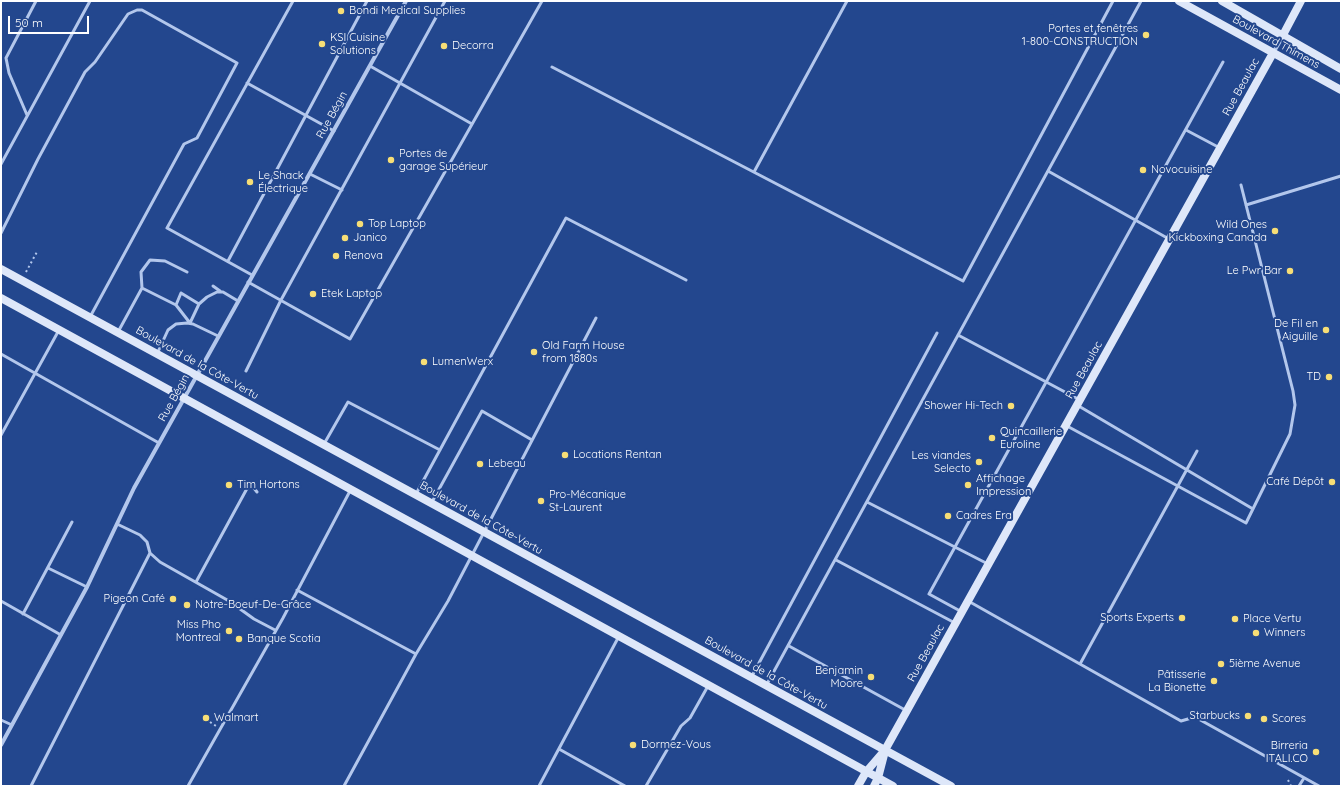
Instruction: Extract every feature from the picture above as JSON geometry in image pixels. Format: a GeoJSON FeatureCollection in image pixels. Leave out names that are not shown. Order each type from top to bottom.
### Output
{"type":"FeatureCollection","features":[{"type":"Feature","properties":{"kind":"main road","name":"Boulevard Thimens"},"geometry":{"type":"LineString","coordinates":[[1179,1],[1341,90]]}},
{"type":"Feature","properties":{"kind":"main road","name":"Boulevard Thimens"},"geometry":{"type":"LineString","coordinates":[[1222,1],[1341,68]]}},
{"type":"Feature","properties":{"kind":"main road","name":"Rue Beaulac"},"geometry":{"type":"LineString","coordinates":[[1283,35],[1301,1]]}},
{"type":"Feature","properties":{"kind":"main road","name":"Rue Beaulac"},"geometry":{"type":"LineString","coordinates":[[858,786],[866,772],[885,750],[1273,52]]}},
{"type":"Feature","properties":{"kind":"main road","name":"Boulevard de la Côte-Vertu"},"geometry":{"type":"LineString","coordinates":[[1,269],[951,786]]}},
{"type":"Feature","properties":{"kind":"main road"},"geometry":{"type":"LineString","coordinates":[[1,298],[350,491],[893,786]]}},
{"type":"Feature","properties":{"kind":"main road","name":"Rue Beaulac"},"geometry":{"type":"LineString","coordinates":[[874,786],[878,778],[885,750]]}},
{"type":"Feature","properties":{"kind":"street","name":"Rue Bégin"},"geometry":{"type":"LineString","coordinates":[[1,745],[87,587],[159,442],[406,1]]}},
{"type":"Feature","properties":{"kind":"street","name":"Rue Beaulac"},"geometry":{"type":"LineString","coordinates":[[1273,52],[1283,35]]}},
{"type":"Feature","properties":{"kind":"lane"},"geometry":{"type":"LineString","coordinates":[[27,116],[8,73],[6,58],[36,1]]}},
{"type":"Feature","properties":{"kind":"lane"},"geometry":{"type":"LineString","coordinates":[[1,164],[90,1]]}},
{"type":"Feature","properties":{"kind":"lane"},"geometry":{"type":"LineString","coordinates":[[252,275],[167,228],[293,1]]}},
{"type":"Feature","properties":{"kind":"lane"},"geometry":{"type":"LineString","coordinates":[[228,262],[367,1]]}},
{"type":"Feature","properties":{"kind":"lane"},"geometry":{"type":"LineString","coordinates":[[246,371],[281,300],[445,1]]}},
{"type":"Feature","properties":{"kind":"lane"},"geometry":{"type":"LineString","coordinates":[[248,282],[350,339],[542,1]]}},
{"type":"Feature","properties":{"kind":"lane"},"geometry":{"type":"LineString","coordinates":[[754,172],[847,1]]}},
{"type":"Feature","properties":{"kind":"lane"},"geometry":{"type":"LineString","coordinates":[[552,67],[964,281],[1113,1]]}},
{"type":"Feature","properties":{"kind":"lane"},"geometry":{"type":"LineString","coordinates":[[767,686],[1141,1]]}},
{"type":"Feature","properties":{"kind":"lane"},"geometry":{"type":"LineString","coordinates":[[1,233],[38,159],[85,72],[95,62],[128,14],[137,10],[142,10],[237,63],[197,138],[184,144],[90,317]]}},
{"type":"Feature","properties":{"kind":"lane"},"geometry":{"type":"LineString","coordinates":[[962,612],[929,594],[1223,62]]}},
{"type":"Feature","properties":{"kind":"lane"},"geometry":{"type":"LineString","coordinates":[[370,66],[472,124]]}},
{"type":"Feature","properties":{"kind":"lane"},"geometry":{"type":"LineString","coordinates":[[247,83],[334,131]]}},
{"type":"Feature","properties":{"kind":"lane"},"geometry":{"type":"LineString","coordinates":[[1186,130],[1220,148]]}},
{"type":"Feature","properties":{"kind":"lane"},"geometry":{"type":"LineString","coordinates":[[1048,171],[1169,239]]}},
{"type":"Feature","properties":{"kind":"lane"},"geometry":{"type":"LineString","coordinates":[[310,174],[342,190]]}},
{"type":"Feature","properties":{"kind":"lane"},"geometry":{"type":"LineString","coordinates":[[1246,205],[1341,176]]}},
{"type":"Feature","properties":{"kind":"lane"},"geometry":{"type":"LineString","coordinates":[[1066,425],[1246,523],[1290,434],[1295,405],[1293,390],[1241,185]]}},
{"type":"Feature","properties":{"kind":"lane"},"geometry":{"type":"LineString","coordinates":[[416,494],[566,218],[686,280]]}},
{"type":"Feature","properties":{"kind":"lane"},"geometry":{"type":"LineString","coordinates":[[118,332],[142,288],[141,272],[150,260],[165,261],[187,272]]}},
{"type":"Feature","properties":{"kind":"lane"},"geometry":{"type":"LineString","coordinates":[[214,286],[238,301]]}},
{"type":"Feature","properties":{"kind":"lane"},"geometry":{"type":"LineString","coordinates":[[142,288],[176,305],[190,323]]}},
{"type":"Feature","properties":{"kind":"lane"},"geometry":{"type":"LineString","coordinates":[[190,323],[199,304],[207,297],[217,292],[222,292]]}},
{"type":"Feature","properties":{"kind":"lane"},"geometry":{"type":"LineString","coordinates":[[176,305],[182,293],[199,304]]}},
{"type":"Feature","properties":{"kind":"lane"},"geometry":{"type":"LineString","coordinates":[[344,786],[416,654],[448,601],[483,531],[596,318]]}},
{"type":"Feature","properties":{"kind":"lane"},"geometry":{"type":"LineString","coordinates":[[157,354],[172,327],[181,323],[190,323],[218,336]]}},
{"type":"Feature","properties":{"kind":"lane"},"geometry":{"type":"LineString","coordinates":[[1,435],[59,330]]}},
{"type":"Feature","properties":{"kind":"lane"},"geometry":{"type":"LineString","coordinates":[[751,678],[937,333]]}},
{"type":"Feature","properties":{"kind":"lane"},"geometry":{"type":"LineString","coordinates":[[958,335],[1046,383],[1253,509]]}},
{"type":"Feature","properties":{"kind":"lane"},"geometry":{"type":"LineString","coordinates":[[1,354],[159,442]]}},
{"type":"Feature","properties":{"kind":"lane"},"geometry":{"type":"LineString","coordinates":[[323,444],[348,402],[440,450]]}},
{"type":"Feature","properties":{"kind":"lane"},"geometry":{"type":"LineString","coordinates":[[431,503],[482,411],[532,440]]}},
{"type":"Feature","properties":{"kind":"lane"},"geometry":{"type":"LineString","coordinates":[[1080,664],[1197,451]]}},
{"type":"Feature","properties":{"kind":"lane"},"geometry":{"type":"LineString","coordinates":[[196,582],[250,483],[257,492]]}},
{"type":"Feature","properties":{"kind":"lane"},"geometry":{"type":"LineString","coordinates":[[188,786],[350,491]]}},
{"type":"Feature","properties":{"kind":"lane"},"geometry":{"type":"LineString","coordinates":[[867,502],[954,548],[988,564]]}},
{"type":"Feature","properties":{"kind":"lane"},"geometry":{"type":"LineString","coordinates":[[23,614],[72,522]]}},
{"type":"Feature","properties":{"kind":"lane"},"geometry":{"type":"LineString","coordinates":[[117,524],[140,535],[147,542],[150,554],[160,562],[229,601],[254,619],[275,630]]}},
{"type":"Feature","properties":{"kind":"lane"},"geometry":{"type":"LineString","coordinates":[[30,786],[150,554]]}},
{"type":"Feature","properties":{"kind":"lane"},"geometry":{"type":"LineString","coordinates":[[836,560],[955,623]]}},
{"type":"Feature","properties":{"kind":"lane"},"geometry":{"type":"LineString","coordinates":[[48,568],[87,587]]}},
{"type":"Feature","properties":{"kind":"lane"},"geometry":{"type":"LineString","coordinates":[[297,590],[416,654]]}},
{"type":"Feature","properties":{"kind":"lane"},"geometry":{"type":"LineString","coordinates":[[1,601],[61,635]]}},
{"type":"Feature","properties":{"kind":"lane"},"geometry":{"type":"LineString","coordinates":[[968,601],[1181,720],[1195,717],[1317,785]]}},
{"type":"Feature","properties":{"kind":"lane"},"geometry":{"type":"LineString","coordinates":[[539,786],[619,637]]}},
{"type":"Feature","properties":{"kind":"lane"},"geometry":{"type":"LineString","coordinates":[[788,646],[906,711]]}},
{"type":"Feature","properties":{"kind":"lane"},"geometry":{"type":"LineString","coordinates":[[646,786],[681,726],[690,718],[708,686]]}},
{"type":"Feature","properties":{"kind":"lane"},"geometry":{"type":"LineString","coordinates":[[1,720],[12,725]]}},
{"type":"Feature","properties":{"kind":"lane"},"geometry":{"type":"LineString","coordinates":[[559,749],[625,786]]}},
{"type":"Feature","properties":{"kind":"lane"},"geometry":{"type":"LineString","coordinates":[[1299,786],[1304,778]]}},
{"type":"Feature","properties":{"kind":"path"},"geometry":{"type":"LineString","coordinates":[[26,272],[38,250]]}},
{"type":"Feature","properties":{"kind":"path"},"geometry":{"type":"LineString","coordinates":[[1288,780],[1291,786]]}},
{"type":"Feature","properties":{"kind":"place","name":"Bondi Medical Supplies"},"geometry":{"type":"Point","coordinates":[341,11]}},
{"type":"Feature","properties":{"kind":"place","name":"Portes et fenêtres 1-800-CONSTRUCTION"},"geometry":{"type":"Point","coordinates":[1146,35]}},
{"type":"Feature","properties":{"kind":"place","name":"KSI Cuisine Solutions"},"geometry":{"type":"Point","coordinates":[322,44]}},
{"type":"Feature","properties":{"kind":"place","name":"Decorra"},"geometry":{"type":"Point","coordinates":[444,46]}},
{"type":"Feature","properties":{"kind":"place","name":"Portes de garage Supérieur"},"geometry":{"type":"Point","coordinates":[391,160]}},
{"type":"Feature","properties":{"kind":"place","name":"Novocuisine"},"geometry":{"type":"Point","coordinates":[1143,170]}},
{"type":"Feature","properties":{"kind":"place","name":"Le Shack Électrique"},"geometry":{"type":"Point","coordinates":[250,182]}},
{"type":"Feature","properties":{"kind":"place","name":"Top Laptop"},"geometry":{"type":"Point","coordinates":[360,224]}},
{"type":"Feature","properties":{"kind":"place","name":"Wild Ones Kickboxing Canada"},"geometry":{"type":"Point","coordinates":[1275,231]}},
{"type":"Feature","properties":{"kind":"place","name":"Janico"},"geometry":{"type":"Point","coordinates":[345,238]}},
{"type":"Feature","properties":{"kind":"place","name":"Renova"},"geometry":{"type":"Point","coordinates":[336,256]}},
{"type":"Feature","properties":{"kind":"place","name":"Le Pwr Bar"},"geometry":{"type":"Point","coordinates":[1290,271]}},
{"type":"Feature","properties":{"kind":"place","name":"Etek Laptop"},"geometry":{"type":"Point","coordinates":[313,294]}},
{"type":"Feature","properties":{"kind":"place","name":"De Fil en Aiguille"},"geometry":{"type":"Point","coordinates":[1326,330]}},
{"type":"Feature","properties":{"kind":"place","name":"Old Farm House from 1880s"},"geometry":{"type":"Point","coordinates":[534,352]}},
{"type":"Feature","properties":{"kind":"place","name":"LumenWerx"},"geometry":{"type":"Point","coordinates":[424,362]}},
{"type":"Feature","properties":{"kind":"place","name":"TD"},"geometry":{"type":"Point","coordinates":[1329,377]}},
{"type":"Feature","properties":{"kind":"place","name":"Shower Hi-Tech"},"geometry":{"type":"Point","coordinates":[1011,406]}},
{"type":"Feature","properties":{"kind":"place","name":"Quincaillerie Euroline"},"geometry":{"type":"Point","coordinates":[992,438]}},
{"type":"Feature","properties":{"kind":"place","name":"Locations Rentan"},"geometry":{"type":"Point","coordinates":[565,455]}},
{"type":"Feature","properties":{"kind":"place","name":"Les viandes Selecto"},"geometry":{"type":"Point","coordinates":[979,462]}},
{"type":"Feature","properties":{"kind":"place","name":"Lebeau"},"geometry":{"type":"Point","coordinates":[480,464]}},
{"type":"Feature","properties":{"kind":"place","name":"Café Dépôt"},"geometry":{"type":"Point","coordinates":[1332,482]}},
{"type":"Feature","properties":{"kind":"place","name":"Tim Hortons"},"geometry":{"type":"Point","coordinates":[229,485]}},
{"type":"Feature","properties":{"kind":"place","name":"Affichage Impression"},"geometry":{"type":"Point","coordinates":[968,485]}},
{"type":"Feature","properties":{"kind":"place","name":"Pro-Mécanique St-Laurent"},"geometry":{"type":"Point","coordinates":[541,501]}},
{"type":"Feature","properties":{"kind":"place","name":"Cadres Era"},"geometry":{"type":"Point","coordinates":[948,516]}},
{"type":"Feature","properties":{"kind":"place","name":"Pigeon Café"},"geometry":{"type":"Point","coordinates":[173,599]}},
{"type":"Feature","properties":{"kind":"place","name":"Notre-Boeuf-De-Grâce"},"geometry":{"type":"Point","coordinates":[187,605]}},
{"type":"Feature","properties":{"kind":"place","name":"Sports Experts"},"geometry":{"type":"Point","coordinates":[1182,618]}},
{"type":"Feature","properties":{"kind":"place","name":"Place Vertu"},"geometry":{"type":"Point","coordinates":[1235,619]}},
{"type":"Feature","properties":{"kind":"place","name":"Miss Pho Montreal"},"geometry":{"type":"Point","coordinates":[229,631]}},
{"type":"Feature","properties":{"kind":"place","name":"Winners"},"geometry":{"type":"Point","coordinates":[1256,633]}},
{"type":"Feature","properties":{"kind":"place","name":"Banque Scotia"},"geometry":{"type":"Point","coordinates":[239,639]}},
{"type":"Feature","properties":{"kind":"place","name":"5ième Avenue"},"geometry":{"type":"Point","coordinates":[1221,664]}},
{"type":"Feature","properties":{"kind":"place","name":"Benjamin Moore"},"geometry":{"type":"Point","coordinates":[871,677]}},
{"type":"Feature","properties":{"kind":"place","name":"Pâtisserie La Bionette"},"geometry":{"type":"Point","coordinates":[1214,681]}},
{"type":"Feature","properties":{"kind":"place","name":"Starbucks"},"geometry":{"type":"Point","coordinates":[1248,716]}},
{"type":"Feature","properties":{"kind":"place","name":"Walmart"},"geometry":{"type":"Point","coordinates":[206,718]}},
{"type":"Feature","properties":{"kind":"place","name":"Scores"},"geometry":{"type":"Point","coordinates":[1264,719]}},
{"type":"Feature","properties":{"kind":"place","name":"Dormez-Vous"},"geometry":{"type":"Point","coordinates":[633,745]}},
{"type":"Feature","properties":{"kind":"place","name":"Birreria ITALI.CO"},"geometry":{"type":"Point","coordinates":[1316,752]}}]}
